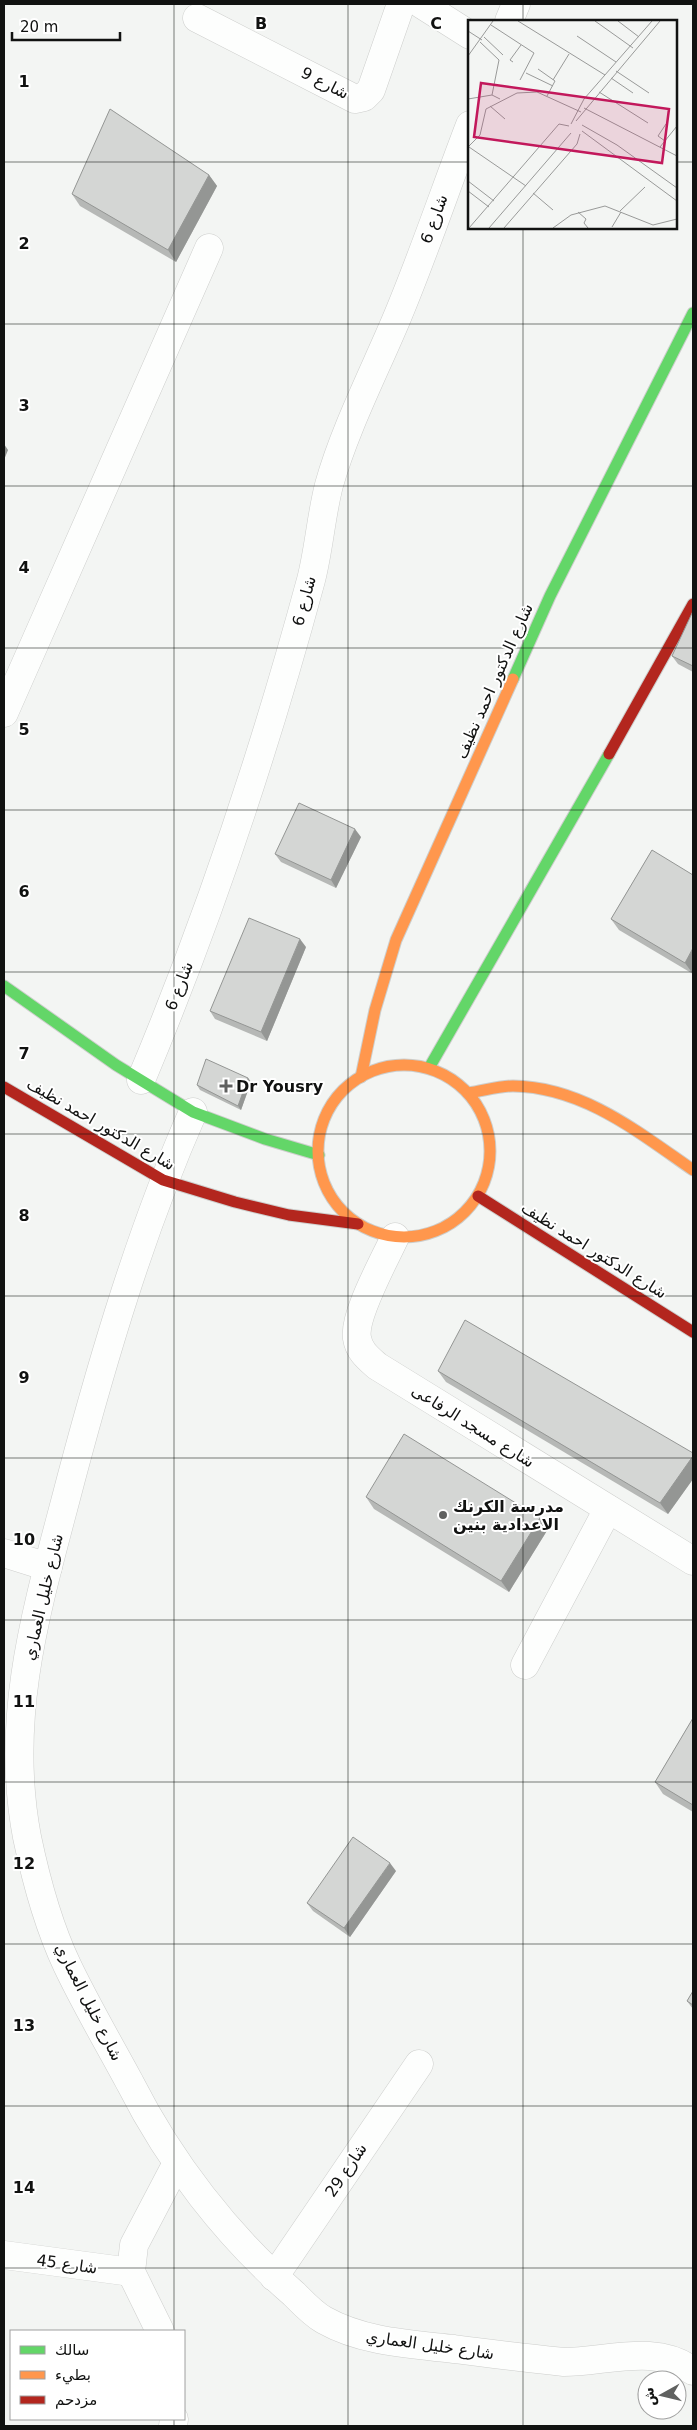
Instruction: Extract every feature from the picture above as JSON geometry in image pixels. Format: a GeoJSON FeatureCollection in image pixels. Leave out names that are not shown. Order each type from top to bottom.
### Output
{"type":"FeatureCollection","features":[{"type":"Feature","properties":{"kind":"street","name":"شارع 9"},"geometry":{"type":"LineString","coordinates":[[197,18],[355,99],[364,97],[371,90],[401,4]]}},
{"type":"Feature","properties":{"kind":"street"},"geometry":{"type":"LineString","coordinates":[[421,4],[468,34]]}},
{"type":"Feature","properties":{"kind":"street"},"geometry":{"type":"LineString","coordinates":[[509,20],[516,4]]}},
{"type":"Feature","properties":{"kind":"street","name":"شارع 6"},"geometry":{"type":"LineString","coordinates":[[141,1080],[180,987],[208,909],[280,687],[312,576],[324,509],[338,458],[407,292],[468,129]]}},
{"type":"Feature","properties":{"kind":"street"},"geometry":{"type":"LineString","coordinates":[[4,713],[209,248]]}},
{"type":"Feature","properties":{"kind":"street","name":"شارع الدكتور احمد نظيف"},"geometry":{"type":"LineString","coordinates":[[361,1077],[376,1010],[396,940],[550,596],[693,313]]}},
{"type":"Feature","properties":{"kind":"street"},"geometry":{"type":"LineString","coordinates":[[429,1068],[567,830],[693,604]]}},
{"type":"Feature","properties":{"kind":"street"},"geometry":{"type":"LineString","coordinates":[[4,986],[141,1080],[193,1112],[265,1140],[319,1155]]}},
{"type":"Feature","properties":{"kind":"street"},"geometry":{"type":"LineString","coordinates":[[394,1066],[429,1068],[450,1078],[468,1093],[483,1116],[490,1142],[488,1170],[478,1196],[463,1214],[443,1229],[419,1236],[395,1237],[376,1233],[358,1224],[338,1206],[324,1182],[319,1155],[321,1132],[329,1110],[343,1091],[361,1077],[394,1066]]}},
{"type":"Feature","properties":{"kind":"street"},"geometry":{"type":"LineString","coordinates":[[468,1093],[514,1086],[560,1091],[602,1110],[693,1170]]}},
{"type":"Feature","properties":{"kind":"street","name":"شارع الدكتور احمد نظيف"},"geometry":{"type":"LineString","coordinates":[[4,1087],[163,1180],[234,1202],[358,1224]]}},
{"type":"Feature","properties":{"kind":"street","name":"شارع خليل العماري"},"geometry":{"type":"LineString","coordinates":[[193,1112],[163,1180],[98,1378],[31,1632],[21,1700],[20,1767],[27,1834],[43,1900],[66,1964],[142,2108],[177,2163],[210,2206],[274,2277],[322,2319],[362,2336],[407,2344],[564,2362],[588,2362],[635,2355],[665,2358],[693,2371]]}},
{"type":"Feature","properties":{"kind":"street","name":"شارع الدكتور احمد نظيف"},"geometry":{"type":"LineString","coordinates":[[478,1196],[693,1332]]}},
{"type":"Feature","properties":{"kind":"street","name":"شارع مسجد الرفاعى"},"geometry":{"type":"LineString","coordinates":[[395,1237],[357,1321],[357,1339],[364,1355],[377,1366],[693,1561]]}},
{"type":"Feature","properties":{"kind":"street"},"geometry":{"type":"LineString","coordinates":[[525,1665],[608,1509]]}},
{"type":"Feature","properties":{"kind":"street"},"geometry":{"type":"LineString","coordinates":[[4,1553],[48,1567]]}},
{"type":"Feature","properties":{"kind":"street","name":"شارع 29"},"geometry":{"type":"LineString","coordinates":[[274,2277],[419,2064]]}},
{"type":"Feature","properties":{"kind":"street"},"geometry":{"type":"LineString","coordinates":[[160,2330],[131,2272],[134,2245],[177,2163]]}},
{"type":"Feature","properties":{"kind":"street","name":"شارع 45"},"geometry":{"type":"LineString","coordinates":[[4,2255],[131,2272]]}},
{"type":"Feature","properties":{"kind":"building"},"geometry":{"type":"Polygon","coordinates":[[[110,109],[209,175],[168,250],[72,194],[110,109]]]}},
{"type":"Feature","properties":{"kind":"building"},"geometry":{"type":"Polygon","coordinates":[[[693,611],[693,666],[672,656],[693,611]]]}},
{"type":"Feature","properties":{"kind":"building"},"geometry":{"type":"Polygon","coordinates":[[[299,803],[355,829],[331,880],[275,854],[299,803]]]}},
{"type":"Feature","properties":{"kind":"building"},"geometry":{"type":"Polygon","coordinates":[[[652,850],[693,875],[693,948],[685,963],[611,919],[652,850]]]}},
{"type":"Feature","properties":{"kind":"building"},"geometry":{"type":"Polygon","coordinates":[[[249,918],[300,939],[261,1032],[210,1011],[249,918]]]}},
{"type":"Feature","properties":{"kind":"building","name":"Dr Yousry"},"geometry":{"type":"Polygon","coordinates":[[[206,1059],[248,1078],[238,1106],[197,1085],[206,1059]]]}},
{"type":"Feature","properties":{"kind":"building"},"geometry":{"type":"Polygon","coordinates":[[[465,1320],[693,1453],[693,1456],[660,1503],[438,1371],[465,1320]]]}},
{"type":"Feature","properties":{"kind":"building"},"geometry":{"type":"Polygon","coordinates":[[[404,1434],[540,1518],[501,1581],[366,1497],[404,1434]]]}},
{"type":"Feature","properties":{"kind":"building"},"geometry":{"type":"Polygon","coordinates":[[[693,1718],[693,1805],[655,1782],[693,1718]]]}},
{"type":"Feature","properties":{"kind":"building"},"geometry":{"type":"Polygon","coordinates":[[[353,1837],[390,1863],[344,1928],[307,1903],[353,1837]]]}},
{"type":"Feature","properties":{"kind":"building"},"geometry":{"type":"Polygon","coordinates":[[[693,1991],[693,2005],[687,2001],[693,1991]]]}},
{"type":"Feature","properties":{"kind":"traffic: fast"},"geometry":{"type":"LineString","coordinates":[[513,679],[550,596],[693,313]]}},
{"type":"Feature","properties":{"kind":"traffic: fast"},"geometry":{"type":"LineString","coordinates":[[429,1068],[609,754]]}},
{"type":"Feature","properties":{"kind":"traffic: fast"},"geometry":{"type":"LineString","coordinates":[[4,986],[116,1065],[193,1112],[265,1139],[319,1155]]}},
{"type":"Feature","properties":{"kind":"traffic: slow"},"geometry":{"type":"LineString","coordinates":[[361,1077],[375,1010],[396,940],[513,679]]}},
{"type":"Feature","properties":{"kind":"traffic: slow"},"geometry":{"type":"LineString","coordinates":[[404,1065],[421,1067],[437,1072],[452,1080],[470,1097],[486,1126],[490,1151],[488,1168],[483,1184],[475,1199],[458,1217],[429,1233],[404,1237],[387,1235],[371,1230],[356,1222],[338,1205],[322,1176],[318,1151],[320,1134],[325,1118],[333,1103],[350,1085],[379,1069],[404,1065]]}},
{"type":"Feature","properties":{"kind":"traffic: slow"},"geometry":{"type":"LineString","coordinates":[[468,1093],[513,1086],[539,1088],[563,1094],[609,1114],[693,1170]]}},
{"type":"Feature","properties":{"kind":"traffic: jam"},"geometry":{"type":"LineString","coordinates":[[609,754],[693,604]]}},
{"type":"Feature","properties":{"kind":"traffic: jam"},"geometry":{"type":"LineString","coordinates":[[4,1087],[163,1180],[235,1202],[289,1215],[358,1224]]}},
{"type":"Feature","properties":{"kind":"traffic: jam"},"geometry":{"type":"LineString","coordinates":[[478,1196],[693,1332]]}},
{"type":"Feature","properties":{"kind":"place","name":"Dr Yousry"},"geometry":{"type":"Point","coordinates":[226,1086]}},
{"type":"Feature","properties":{"kind":"place","name":"مدرسة الكرنك الاعدادية بنين"},"geometry":{"type":"Point","coordinates":[443,1515]}}]}
